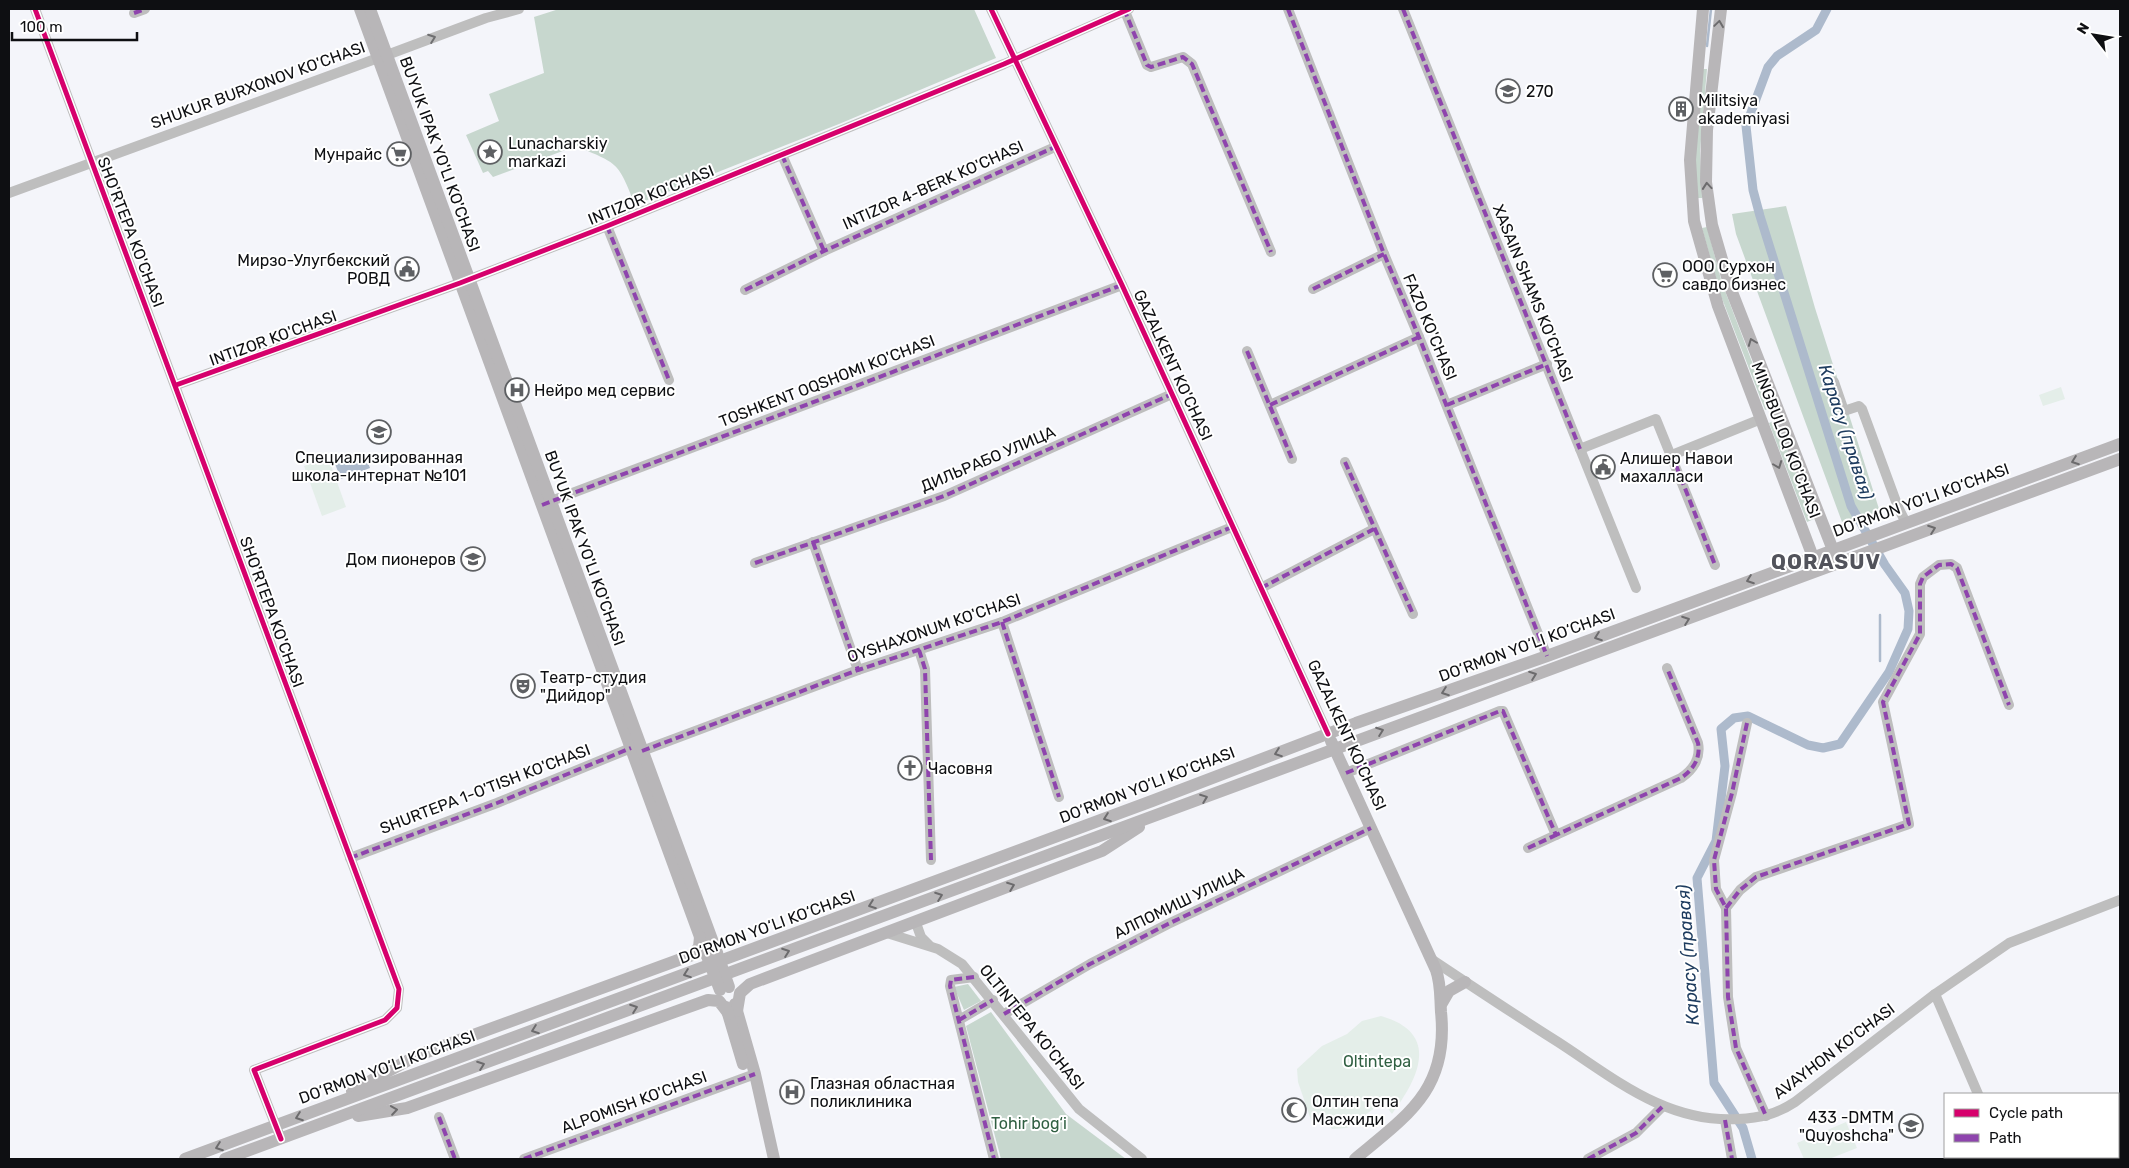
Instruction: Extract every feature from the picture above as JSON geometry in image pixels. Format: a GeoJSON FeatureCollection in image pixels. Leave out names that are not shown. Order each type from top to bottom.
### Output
{"type":"FeatureCollection","features":[{"type":"Feature","properties":{"kind":"main road","name":"BUYUK IPAK YO'LI KO'CHASI"},"geometry":{"type":"LineString","coordinates":[[360,9],[382,57],[733,1012],[774,1159]]}},
{"type":"Feature","properties":{"kind":"main road","name":"BUYUK IPAK YO'LI KO'CHASI"},"geometry":{"type":"LineString","coordinates":[[370,9],[382,57]]}},
{"type":"Feature","properties":{"kind":"main road","name":"MINGBULOQ KO'CHASI"},"geometry":{"type":"LineString","coordinates":[[1703,9],[1690,160],[1692,214],[1714,294],[1813,558]]}},
{"type":"Feature","properties":{"kind":"main road","name":"MINGBULOQ KO'CHASI"},"geometry":{"type":"LineString","coordinates":[[1721,9],[1707,139],[1706,182],[1710,210],[1726,274],[1832,550]]}},
{"type":"Feature","properties":{"kind":"main road"},"geometry":{"type":"LineString","coordinates":[[1698,59],[1714,60]]}},
{"type":"Feature","properties":{"kind":"main road"},"geometry":{"type":"LineString","coordinates":[[1692,214],[1710,210]]}},
{"type":"Feature","properties":{"kind":"main road"},"geometry":{"type":"LineString","coordinates":[[1760,419],[1779,412]]}},
{"type":"Feature","properties":{"kind":"main road","name":"DO‘RMON YO‘LI KO‘CHASI"},"geometry":{"type":"LineString","coordinates":[[185,1159],[1134,808],[1328,734],[1547,656],[2120,444]]}},
{"type":"Feature","properties":{"kind":"main road","name":"DO‘RMON YO‘LI KO‘CHASI"},"geometry":{"type":"LineString","coordinates":[[225,1159],[2120,459]]}},
{"type":"Feature","properties":{"kind":"main road"},"geometry":{"type":"LineString","coordinates":[[1813,558],[1828,568],[1832,550]]}},
{"type":"Feature","properties":{"kind":"main road","name":"GAZALKENT KO'CHASI"},"geometry":{"type":"LineString","coordinates":[[1328,734],[1431,958],[1440,983],[1441,1008]]}},
{"type":"Feature","properties":{"kind":"main road","name":"BUYUK IPAK YO'LI KO'CHASI"},"geometry":{"type":"LineString","coordinates":[[637,750],[700,935],[712,955]]}},
{"type":"Feature","properties":{"kind":"main road"},"geometry":{"type":"LineString","coordinates":[[328,1121],[407,1108],[708,1000],[719,1001],[733,1012],[740,993],[750,984],[887,934],[1102,851],[1159,815]]}},
{"type":"Feature","properties":{"kind":"main road"},"geometry":{"type":"LineString","coordinates":[[323,1108],[416,1056],[692,955],[699,947],[700,935]]}},
{"type":"Feature","properties":{"kind":"main road"},"geometry":{"type":"LineString","coordinates":[[1348,1159],[1414,1098],[1426,1072],[1441,1008],[1449,991],[1466,982]]}},
{"type":"Feature","properties":{"kind":"main road","name":"BUYUK IPAK YO'LI KO'CHASI"},"geometry":{"type":"LineString","coordinates":[[751,1076],[766,1159]]}},
{"type":"Feature","properties":{"kind":"street","name":"SHO'RTEPA KO'CHASI"},"geometry":{"type":"LineString","coordinates":[[35,9],[399,989],[399,1004],[392,1015],[385,1020],[254,1070],[281,1138]]}},
{"type":"Feature","properties":{"kind":"street"},"geometry":{"type":"LineString","coordinates":[[134,13],[145,9]]}},
{"type":"Feature","properties":{"kind":"street","name":"SHUKUR BURXONOV KO'CHASI"},"geometry":{"type":"LineString","coordinates":[[9,193],[486,18],[519,9]]}},
{"type":"Feature","properties":{"kind":"street","name":"GAZALKENT KO'CHASI"},"geometry":{"type":"LineString","coordinates":[[991,9],[1122,286],[1328,734]]}},
{"type":"Feature","properties":{"kind":"street"},"geometry":{"type":"LineString","coordinates":[[1126,9],[1148,65],[1151,67],[1183,57],[1192,64],[1271,252]]}},
{"type":"Feature","properties":{"kind":"street","name":"INTIZOR KO'CHASI"},"geometry":{"type":"LineString","coordinates":[[176,386],[465,281],[607,226],[1014,60],[1126,9]]}},
{"type":"Feature","properties":{"kind":"street","name":"FAZO KO'CHASI"},"geometry":{"type":"LineString","coordinates":[[1288,9],[1384,254],[1447,405],[1547,656]]}},
{"type":"Feature","properties":{"kind":"street","name":"XASAIN SHAMS KO'CHASI"},"geometry":{"type":"LineString","coordinates":[[1402,9],[1636,588]]}},
{"type":"Feature","properties":{"kind":"street","name":"INTIZOR 4-BERK KO'CHASI"},"geometry":{"type":"LineString","coordinates":[[744,290],[824,251],[1056,146]]}},
{"type":"Feature","properties":{"kind":"street"},"geometry":{"type":"LineString","coordinates":[[782,155],[824,251]]}},
{"type":"Feature","properties":{"kind":"street"},"geometry":{"type":"LineString","coordinates":[[607,226],[669,380]]}},
{"type":"Feature","properties":{"kind":"street"},"geometry":{"type":"LineString","coordinates":[[1314,288],[1384,254]]}},
{"type":"Feature","properties":{"kind":"street","name":"TOSHKENT OQSHOMI KO'CHASI"},"geometry":{"type":"LineString","coordinates":[[546,503],[1122,286]]}},
{"type":"Feature","properties":{"kind":"street"},"geometry":{"type":"LineString","coordinates":[[1270,405],[1419,337]]}},
{"type":"Feature","properties":{"kind":"street"},"geometry":{"type":"LineString","coordinates":[[1248,351],[1292,459]]}},
{"type":"Feature","properties":{"kind":"street"},"geometry":{"type":"LineString","coordinates":[[1447,405],[1547,364]]}},
{"type":"Feature","properties":{"kind":"street"},"geometry":{"type":"LineString","coordinates":[[1834,382],[1841,408],[1844,411],[1859,406],[1862,409],[1898,507],[1906,523]]}},
{"type":"Feature","properties":{"kind":"street","name":"ДИЛЬРАБО УЛИЦА"},"geometry":{"type":"LineString","coordinates":[[755,563],[944,496],[1172,394]]}},
{"type":"Feature","properties":{"kind":"street"},"geometry":{"type":"LineString","coordinates":[[1580,449],[1656,419],[1715,565]]}},
{"type":"Feature","properties":{"kind":"street"},"geometry":{"type":"LineString","coordinates":[[1672,455],[1760,419]]}},
{"type":"Feature","properties":{"kind":"street"},"geometry":{"type":"LineString","coordinates":[[1345,462],[1413,614]]}},
{"type":"Feature","properties":{"kind":"street","name":"OYSHAXONUM KO'CHASI"},"geometry":{"type":"LineString","coordinates":[[637,750],[858,670],[1002,622],[1232,527]]}},
{"type":"Feature","properties":{"kind":"street"},"geometry":{"type":"LineString","coordinates":[[1261,588],[1374,529]]}},
{"type":"Feature","properties":{"kind":"street"},"geometry":{"type":"LineString","coordinates":[[813,542],[858,670]]}},
{"type":"Feature","properties":{"kind":"street"},"geometry":{"type":"LineString","coordinates":[[1726,908],[1740,890],[1756,877],[1909,824],[1883,702],[1920,634],[1920,584],[1931,569],[1945,564],[1951,564],[1956,568],[2009,705]]}},
{"type":"Feature","properties":{"kind":"street"},"geometry":{"type":"LineString","coordinates":[[1002,622],[1060,797]]}},
{"type":"Feature","properties":{"kind":"street"},"geometry":{"type":"LineString","coordinates":[[919,650],[926,669],[931,860]]}},
{"type":"Feature","properties":{"kind":"street"},"geometry":{"type":"LineString","coordinates":[[1528,848],[1681,778],[1693,766],[1699,748],[1667,668]]}},
{"type":"Feature","properties":{"kind":"street"},"geometry":{"type":"LineString","coordinates":[[1346,773],[1500,710],[1503,711],[1556,835]]}},
{"type":"Feature","properties":{"kind":"street"},"geometry":{"type":"LineString","coordinates":[[1747,723],[1732,793],[1714,860],[1716,888],[1726,908],[1728,997],[1733,1037],[1766,1116]]}},
{"type":"Feature","properties":{"kind":"street","name":"SHURTEPA 1-O'TISH KO'CHASI"},"geometry":{"type":"LineString","coordinates":[[350,858],[637,750]]}},
{"type":"Feature","properties":{"kind":"street","name":"АЛПОМИШ УЛИЦА"},"geometry":{"type":"LineString","coordinates":[[1004,1014],[1090,964],[1168,924],[1371,828]]}},
{"type":"Feature","properties":{"kind":"street","name":"AVAYHON KO'CHASI"},"geometry":{"type":"LineString","coordinates":[[1431,958],[1638,1094],[1662,1107],[1693,1117],[1725,1120],[1750,1118],[1766,1116],[1795,1102],[1935,994],[2009,943],[2120,900]]}},
{"type":"Feature","properties":{"kind":"street"},"geometry":{"type":"LineString","coordinates":[[916,923],[923,939],[932,946]]}},
{"type":"Feature","properties":{"kind":"street","name":"OLTINTEPA KO'CHASI"},"geometry":{"type":"LineString","coordinates":[[887,934],[932,946],[955,959],[974,977],[1079,1109],[1142,1159]]}},
{"type":"Feature","properties":{"kind":"street"},"geometry":{"type":"LineString","coordinates":[[974,977],[951,980],[950,983],[994,1159]]}},
{"type":"Feature","properties":{"kind":"street"},"geometry":{"type":"LineString","coordinates":[[1935,994],[1978,1093]]}},
{"type":"Feature","properties":{"kind":"street"},"geometry":{"type":"LineString","coordinates":[[959,1020],[993,1000]]}},
{"type":"Feature","properties":{"kind":"street","name":"ALPOMISH KO'CHASI"},"geometry":{"type":"LineString","coordinates":[[524,1159],[751,1076]]}},
{"type":"Feature","properties":{"kind":"street"},"geometry":{"type":"LineString","coordinates":[[1588,1159],[1636,1133],[1662,1107]]}},
{"type":"Feature","properties":{"kind":"street"},"geometry":{"type":"LineString","coordinates":[[439,1118],[455,1159]]}},
{"type":"Feature","properties":{"kind":"street"},"geometry":{"type":"LineString","coordinates":[[1725,1120],[1732,1159]]}},
{"type":"Feature","properties":{"kind":"green space"},"geometry":{"type":"Polygon","coordinates":[[[559,9],[974,9],[996,58],[839,124],[635,205],[625,180],[615,166],[609,161],[576,146],[493,177],[488,171],[483,173],[466,135],[499,121],[489,94],[544,73],[534,17],[559,9]]]}},
{"type":"Feature","properties":{"kind":"green space"},"geometry":{"type":"Polygon","coordinates":[[[1702,69],[1707,69],[1700,151],[1702,198],[1697,198],[1695,159],[1702,69]]]}},
{"type":"Feature","properties":{"kind":"green space"},"geometry":{"type":"Polygon","coordinates":[[[1786,206],[1815,308],[1880,512],[1842,522],[1736,234],[1732,214],[1786,206]]]}},
{"type":"Feature","properties":{"kind":"green space"},"geometry":{"type":"Polygon","coordinates":[[[1707,227],[1722,283],[1770,409],[1765,410],[1721,296],[1702,228],[1707,227]]]}},
{"type":"Feature","properties":{"kind":"green space"},"geometry":{"type":"Polygon","coordinates":[[[2061,387],[2065,399],[2043,406],[2039,395],[2061,387]]]}},
{"type":"Feature","properties":{"kind":"green space"},"geometry":{"type":"Polygon","coordinates":[[[1776,420],[1814,519],[1807,522],[1769,423],[1776,420]]]}},
{"type":"Feature","properties":{"kind":"green space"},"geometry":{"type":"Polygon","coordinates":[[[328,457],[346,507],[322,516],[304,466],[328,457]]]}},
{"type":"Feature","properties":{"kind":"green space"},"geometry":{"type":"Polygon","coordinates":[[[968,984],[981,1001],[964,1010],[954,987],[968,984]]]}},
{"type":"Feature","properties":{"kind":"green space","name":"Tohir bog‘i"},"geometry":{"type":"Polygon","coordinates":[[[991,1012],[1066,1114],[1126,1159],[1001,1159],[966,1026],[991,1012]]]}},
{"type":"Feature","properties":{"kind":"green space","name":"Oltintepa"},"geometry":{"type":"Polygon","coordinates":[[[1381,1016],[1400,1024],[1412,1033],[1418,1045],[1419,1058],[1416,1072],[1402,1100],[1392,1114],[1383,1102],[1347,1128],[1332,1129],[1329,1124],[1312,1123],[1298,1082],[1297,1069],[1322,1046],[1347,1034],[1362,1021],[1381,1016]]]}},
{"type":"Feature","properties":{"kind":"green space"},"geometry":{"type":"Polygon","coordinates":[[[1846,1122],[1857,1148],[1829,1159],[1804,1159],[1797,1143],[1846,1122]]]}},
{"type":"Feature","properties":{"kind":"water"},"geometry":{"type":"Polygon","coordinates":[[[364,452],[370,468],[341,479],[335,464],[364,452]]]}},
{"type":"Feature","properties":{"kind":"waterway"},"geometry":{"type":"LineString","coordinates":[[1707,46],[1711,9]]}},
{"type":"Feature","properties":{"kind":"waterway","name":"Карасу (правая)"},"geometry":{"type":"LineString","coordinates":[[1752,1159],[1743,1128],[1714,1083],[1697,878],[1716,841],[1725,766],[1721,729],[1734,718],[1748,716],[1808,745],[1823,748],[1840,744],[1889,672],[1908,629],[1909,611],[1905,593],[1885,565],[1851,506],[1753,190],[1746,126],[1768,67],[1777,56],[1816,30],[1827,9]]}},
{"type":"Feature","properties":{"kind":"waterway"},"geometry":{"type":"LineString","coordinates":[[1880,615],[1880,661]]}},
{"type":"Feature","properties":{"kind":"marked path"},"geometry":{"type":"LineString","coordinates":[[134,13],[145,9]]}},
{"type":"Feature","properties":{"kind":"marked path"},"geometry":{"type":"LineString","coordinates":[[1124,9],[1147,65],[1151,67],[1183,57],[1192,64],[1271,252]]}},
{"type":"Feature","properties":{"kind":"marked path"},"geometry":{"type":"LineString","coordinates":[[1288,9],[1384,254],[1547,656]]}},
{"type":"Feature","properties":{"kind":"marked path"},"geometry":{"type":"LineString","coordinates":[[1403,9],[1580,449]]}},
{"type":"Feature","properties":{"kind":"marked path"},"geometry":{"type":"LineString","coordinates":[[745,290],[824,251],[1055,147]]}},
{"type":"Feature","properties":{"kind":"marked path"},"geometry":{"type":"LineString","coordinates":[[782,155],[824,251]]}},
{"type":"Feature","properties":{"kind":"marked path"},"geometry":{"type":"LineString","coordinates":[[607,226],[669,380]]}},
{"type":"Feature","properties":{"kind":"marked path"},"geometry":{"type":"LineString","coordinates":[[1313,289],[1384,254]]}},
{"type":"Feature","properties":{"kind":"marked path"},"geometry":{"type":"LineString","coordinates":[[542,505],[1122,285]]}},
{"type":"Feature","properties":{"kind":"marked path"},"geometry":{"type":"LineString","coordinates":[[1270,405],[1419,337]]}},
{"type":"Feature","properties":{"kind":"marked path"},"geometry":{"type":"LineString","coordinates":[[1247,351],[1292,459]]}},
{"type":"Feature","properties":{"kind":"marked path"},"geometry":{"type":"LineString","coordinates":[[1447,405],[1547,364]]}},
{"type":"Feature","properties":{"kind":"marked path"},"geometry":{"type":"LineString","coordinates":[[755,563],[944,496],[1172,394]]}},
{"type":"Feature","properties":{"kind":"marked path"},"geometry":{"type":"LineString","coordinates":[[1672,455],[1715,565]]}},
{"type":"Feature","properties":{"kind":"marked path"},"geometry":{"type":"LineString","coordinates":[[1345,462],[1413,614]]}},
{"type":"Feature","properties":{"kind":"marked path"},"geometry":{"type":"LineString","coordinates":[[642,751],[858,670],[1002,622],[1232,527]]}},
{"type":"Feature","properties":{"kind":"marked path"},"geometry":{"type":"LineString","coordinates":[[1261,588],[1374,529]]}},
{"type":"Feature","properties":{"kind":"marked path"},"geometry":{"type":"LineString","coordinates":[[813,542],[858,670]]}},
{"type":"Feature","properties":{"kind":"marked path"},"geometry":{"type":"LineString","coordinates":[[1726,908],[1740,890],[1756,877],[1909,824],[1883,702],[1920,634],[1920,584],[1923,577],[1939,565],[1951,564],[1957,568],[2009,705]]}},
{"type":"Feature","properties":{"kind":"marked path"},"geometry":{"type":"LineString","coordinates":[[1002,622],[1059,797]]}},
{"type":"Feature","properties":{"kind":"marked path"},"geometry":{"type":"LineString","coordinates":[[919,650],[925,669],[931,860]]}},
{"type":"Feature","properties":{"kind":"marked path"},"geometry":{"type":"LineString","coordinates":[[1346,773],[1503,711],[1556,835],[1681,778],[1695,763],[1699,748],[1698,743],[1667,668]]}},
{"type":"Feature","properties":{"kind":"marked path"},"geometry":{"type":"LineString","coordinates":[[1747,723],[1732,793],[1714,860],[1716,889],[1726,908],[1728,997],[1736,1048],[1766,1116]]}},
{"type":"Feature","properties":{"kind":"marked path"},"geometry":{"type":"LineString","coordinates":[[350,858],[497,803],[631,748]]}},
{"type":"Feature","properties":{"kind":"marked path"},"geometry":{"type":"LineString","coordinates":[[1004,1014],[1090,964],[1168,924],[1371,828]]}},
{"type":"Feature","properties":{"kind":"marked path"},"geometry":{"type":"LineString","coordinates":[[1528,848],[1556,835]]}},
{"type":"Feature","properties":{"kind":"marked path"},"geometry":{"type":"LineString","coordinates":[[974,977],[951,980],[950,986],[994,1159]]}},
{"type":"Feature","properties":{"kind":"marked path"},"geometry":{"type":"LineString","coordinates":[[959,1020],[993,1000]]}},
{"type":"Feature","properties":{"kind":"marked path"},"geometry":{"type":"LineString","coordinates":[[524,1159],[755,1074]]}},
{"type":"Feature","properties":{"kind":"marked path"},"geometry":{"type":"LineString","coordinates":[[1588,1159],[1636,1133],[1662,1107]]}},
{"type":"Feature","properties":{"kind":"marked path"},"geometry":{"type":"LineString","coordinates":[[439,1117],[455,1159]]}},
{"type":"Feature","properties":{"kind":"marked path"},"geometry":{"type":"LineString","coordinates":[[1725,1120],[1732,1159]]}},
{"type":"Feature","properties":{"kind":"cycle path"},"geometry":{"type":"LineString","coordinates":[[35,9],[399,989],[397,1008],[385,1020],[254,1070],[281,1139]]}},
{"type":"Feature","properties":{"kind":"cycle path"},"geometry":{"type":"LineString","coordinates":[[991,9],[1122,285],[1328,734]]}},
{"type":"Feature","properties":{"kind":"cycle path"},"geometry":{"type":"LineString","coordinates":[[176,385],[460,283],[607,226],[1004,64],[1129,9]]}},
{"type":"Feature","properties":{"kind":"place","name":"270"},"geometry":{"type":"Point","coordinates":[1508,91]}},
{"type":"Feature","properties":{"kind":"place","name":"Militsiya akademiyasi"},"geometry":{"type":"Point","coordinates":[1681,109]}},
{"type":"Feature","properties":{"kind":"place","name":"Lunacharskiy markazi"},"geometry":{"type":"Point","coordinates":[490,152]}},
{"type":"Feature","properties":{"kind":"place","name":"Мунрайс"},"geometry":{"type":"Point","coordinates":[399,154]}},
{"type":"Feature","properties":{"kind":"place","name":"Мирзо-Улугбекский РОВД"},"geometry":{"type":"Point","coordinates":[407,269]}},
{"type":"Feature","properties":{"kind":"place","name":"ООО Сурхон савдо бизнес"},"geometry":{"type":"Point","coordinates":[1665,275]}},
{"type":"Feature","properties":{"kind":"place","name":"Нейро мед сервис"},"geometry":{"type":"Point","coordinates":[517,390]}},
{"type":"Feature","properties":{"kind":"place","name":"Специализированная школа-интернат №101"},"geometry":{"type":"Point","coordinates":[379,432]}},
{"type":"Feature","properties":{"kind":"place","name":"Алишер Навои махалласи"},"geometry":{"type":"Point","coordinates":[1603,467]}},
{"type":"Feature","properties":{"kind":"place","name":"Дом пионеров"},"geometry":{"type":"Point","coordinates":[473,559]}},
{"type":"Feature","properties":{"kind":"place","name":"Театр-студия \"Дийдор\""},"geometry":{"type":"Point","coordinates":[523,686]}},
{"type":"Feature","properties":{"kind":"place","name":"Часовня"},"geometry":{"type":"Point","coordinates":[910,768]}},
{"type":"Feature","properties":{"kind":"place","name":"Глазная областная поликлиника"},"geometry":{"type":"Point","coordinates":[792,1092]}},
{"type":"Feature","properties":{"kind":"place","name":"Олтин тепа Масжиди"},"geometry":{"type":"Point","coordinates":[1294,1110]}},
{"type":"Feature","properties":{"kind":"place","name":"433 -DMTM \"Quyoshcha\""},"geometry":{"type":"Point","coordinates":[1911,1126]}},
{"type":"Feature","properties":{"kind":"district","name":"QORASUV"},"geometry":{"type":"Point","coordinates":[1826,561]}}]}
